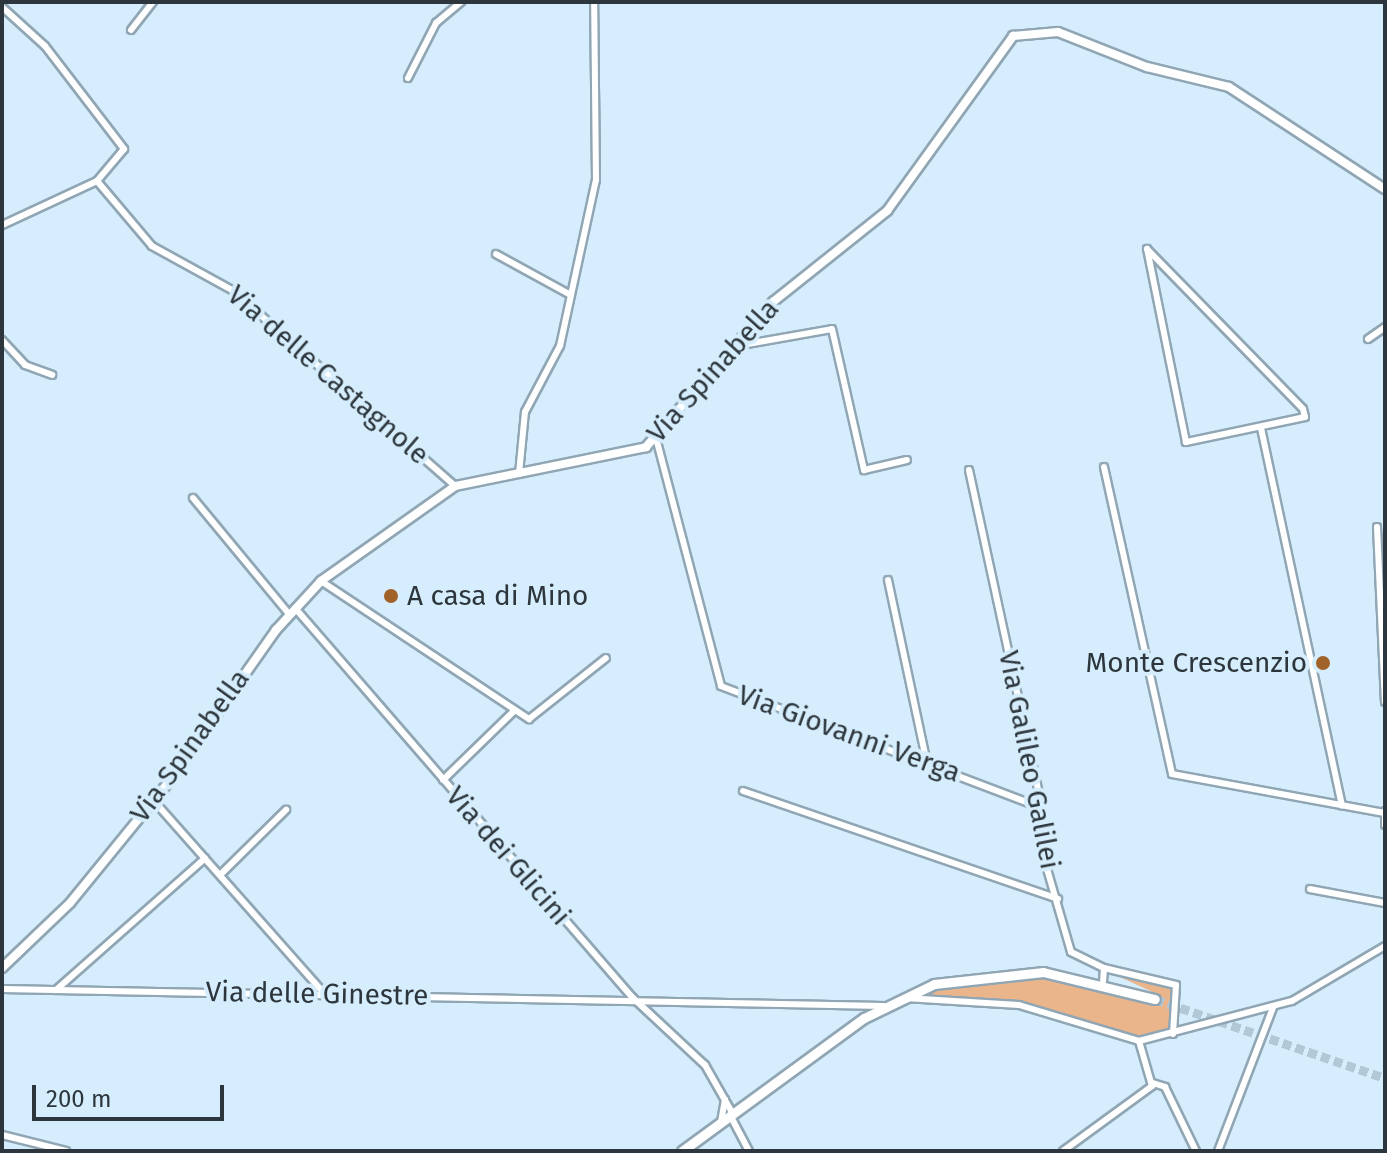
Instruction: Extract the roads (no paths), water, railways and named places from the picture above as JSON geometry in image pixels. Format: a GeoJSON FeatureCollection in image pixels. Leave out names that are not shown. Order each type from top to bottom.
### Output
{"type":"FeatureCollection","features":[{"type":"Feature","properties":{"kind":"main road"},"geometry":{"type":"LineString","coordinates":[[682,1151],[900,997],[984,974],[1103,981],[1155,999]]}},
{"type":"Feature","properties":{"kind":"street"},"geometry":{"type":"LineString","coordinates":[[131,30],[153,2]]}},
{"type":"Feature","properties":{"kind":"street"},"geometry":{"type":"LineString","coordinates":[[408,78],[436,23],[461,2]]}},
{"type":"Feature","properties":{"kind":"street"},"geometry":{"type":"LineString","coordinates":[[519,474],[525,412],[559,349],[597,174],[594,2]]}},
{"type":"Feature","properties":{"kind":"street"},"geometry":{"type":"LineString","coordinates":[[2,7],[45,46],[123,145],[122,157],[97,181],[2,225]]}},
{"type":"Feature","properties":{"kind":"street","name":"Via Spinabella"},"geometry":{"type":"LineString","coordinates":[[2,968],[65,908],[154,801],[292,611],[321,581],[455,486],[632,455],[656,438],[785,292],[887,211],[935,155],[998,49],[1026,31],[1063,34],[1142,65],[1232,88],[1385,189]]}},
{"type":"Feature","properties":{"kind":"street","name":"Via delle Castagnole"},"geometry":{"type":"LineString","coordinates":[[97,181],[152,246],[232,290],[455,486]]}},
{"type":"Feature","properties":{"kind":"street"},"geometry":{"type":"LineString","coordinates":[[1147,249],[1306,414],[1261,428],[1186,442],[1147,249]]}},
{"type":"Feature","properties":{"kind":"street"},"geometry":{"type":"LineString","coordinates":[[496,254],[569,294]]}},
{"type":"Feature","properties":{"kind":"street"},"geometry":{"type":"LineString","coordinates":[[1368,339],[1385,327]]}},
{"type":"Feature","properties":{"kind":"street"},"geometry":{"type":"LineString","coordinates":[[735,346],[832,329],[864,470],[907,460]]}},
{"type":"Feature","properties":{"kind":"street"},"geometry":{"type":"LineString","coordinates":[[2,340],[25,365],[52,375]]}},
{"type":"Feature","properties":{"kind":"street"},"geometry":{"type":"LineString","coordinates":[[1261,428],[1342,805]]}},
{"type":"Feature","properties":{"kind":"street","name":"Via Giovanni Verga"},"geometry":{"type":"LineString","coordinates":[[656,438],[721,686],[1037,806]]}},
{"type":"Feature","properties":{"kind":"street"},"geometry":{"type":"LineString","coordinates":[[1104,467],[1171,773],[1384,812],[1385,825]]}},
{"type":"Feature","properties":{"kind":"street","name":"Via Galileo Galilei"},"geometry":{"type":"LineString","coordinates":[[969,470],[1037,806],[1040,844],[1072,954],[1104,968]]}},
{"type":"Feature","properties":{"kind":"street","name":"Via dei Glicini"},"geometry":{"type":"LineString","coordinates":[[193,498],[632,997],[705,1065],[749,1151]]}},
{"type":"Feature","properties":{"kind":"street"},"geometry":{"type":"LineString","coordinates":[[1377,527],[1385,702]]}},
{"type":"Feature","properties":{"kind":"street"},"geometry":{"type":"LineString","coordinates":[[888,580],[927,763]]}},
{"type":"Feature","properties":{"kind":"street"},"geometry":{"type":"LineString","coordinates":[[321,581],[514,711],[536,719],[606,658]]}},
{"type":"Feature","properties":{"kind":"street"},"geometry":{"type":"LineString","coordinates":[[443,780],[514,711]]}},
{"type":"Feature","properties":{"kind":"street"},"geometry":{"type":"LineString","coordinates":[[743,791],[1058,899]]}},
{"type":"Feature","properties":{"kind":"street"},"geometry":{"type":"LineString","coordinates":[[154,801],[325,994]]}},
{"type":"Feature","properties":{"kind":"street"},"geometry":{"type":"LineString","coordinates":[[220,875],[286,810]]}},
{"type":"Feature","properties":{"kind":"street"},"geometry":{"type":"LineString","coordinates":[[56,990],[205,858]]}},
{"type":"Feature","properties":{"kind":"street"},"geometry":{"type":"LineString","coordinates":[[1310,889],[1385,903]]}},
{"type":"Feature","properties":{"kind":"street"},"geometry":{"type":"LineString","coordinates":[[900,997],[1013,1004],[1139,1041],[1273,1008],[1385,946]]}},
{"type":"Feature","properties":{"kind":"street"},"geometry":{"type":"LineString","coordinates":[[1103,981],[1104,968],[1176,985],[1173,1034]]}},
{"type":"Feature","properties":{"kind":"street","name":"Via delle Ginestre"},"geometry":{"type":"LineString","coordinates":[[2,989],[632,997],[884,1006]]}},
{"type":"Feature","properties":{"kind":"street"},"geometry":{"type":"LineString","coordinates":[[1218,1151],[1273,1008]]}},
{"type":"Feature","properties":{"kind":"street"},"geometry":{"type":"LineString","coordinates":[[1139,1041],[1153,1083]]}},
{"type":"Feature","properties":{"kind":"street"},"geometry":{"type":"LineString","coordinates":[[1063,1151],[1153,1083]]}},
{"type":"Feature","properties":{"kind":"street"},"geometry":{"type":"LineString","coordinates":[[1153,1083],[1165,1087],[1196,1151]]}},
{"type":"Feature","properties":{"kind":"street"},"geometry":{"type":"LineString","coordinates":[[721,1123],[725,1099]]}},
{"type":"Feature","properties":{"kind":"street"},"geometry":{"type":"LineString","coordinates":[[2,1135],[66,1151]]}},
{"type":"Feature","properties":{"kind":"tunnel"},"geometry":{"type":"LineString","coordinates":[[1155,999],[1385,1078]]}},
{"type":"Feature","properties":{"kind":"place","name":"A casa di Mino"},"geometry":{"type":"Point","coordinates":[391,596]}},
{"type":"Feature","properties":{"kind":"place","name":"Monte Crescenzio"},"geometry":{"type":"Point","coordinates":[1323,663]}}]}
